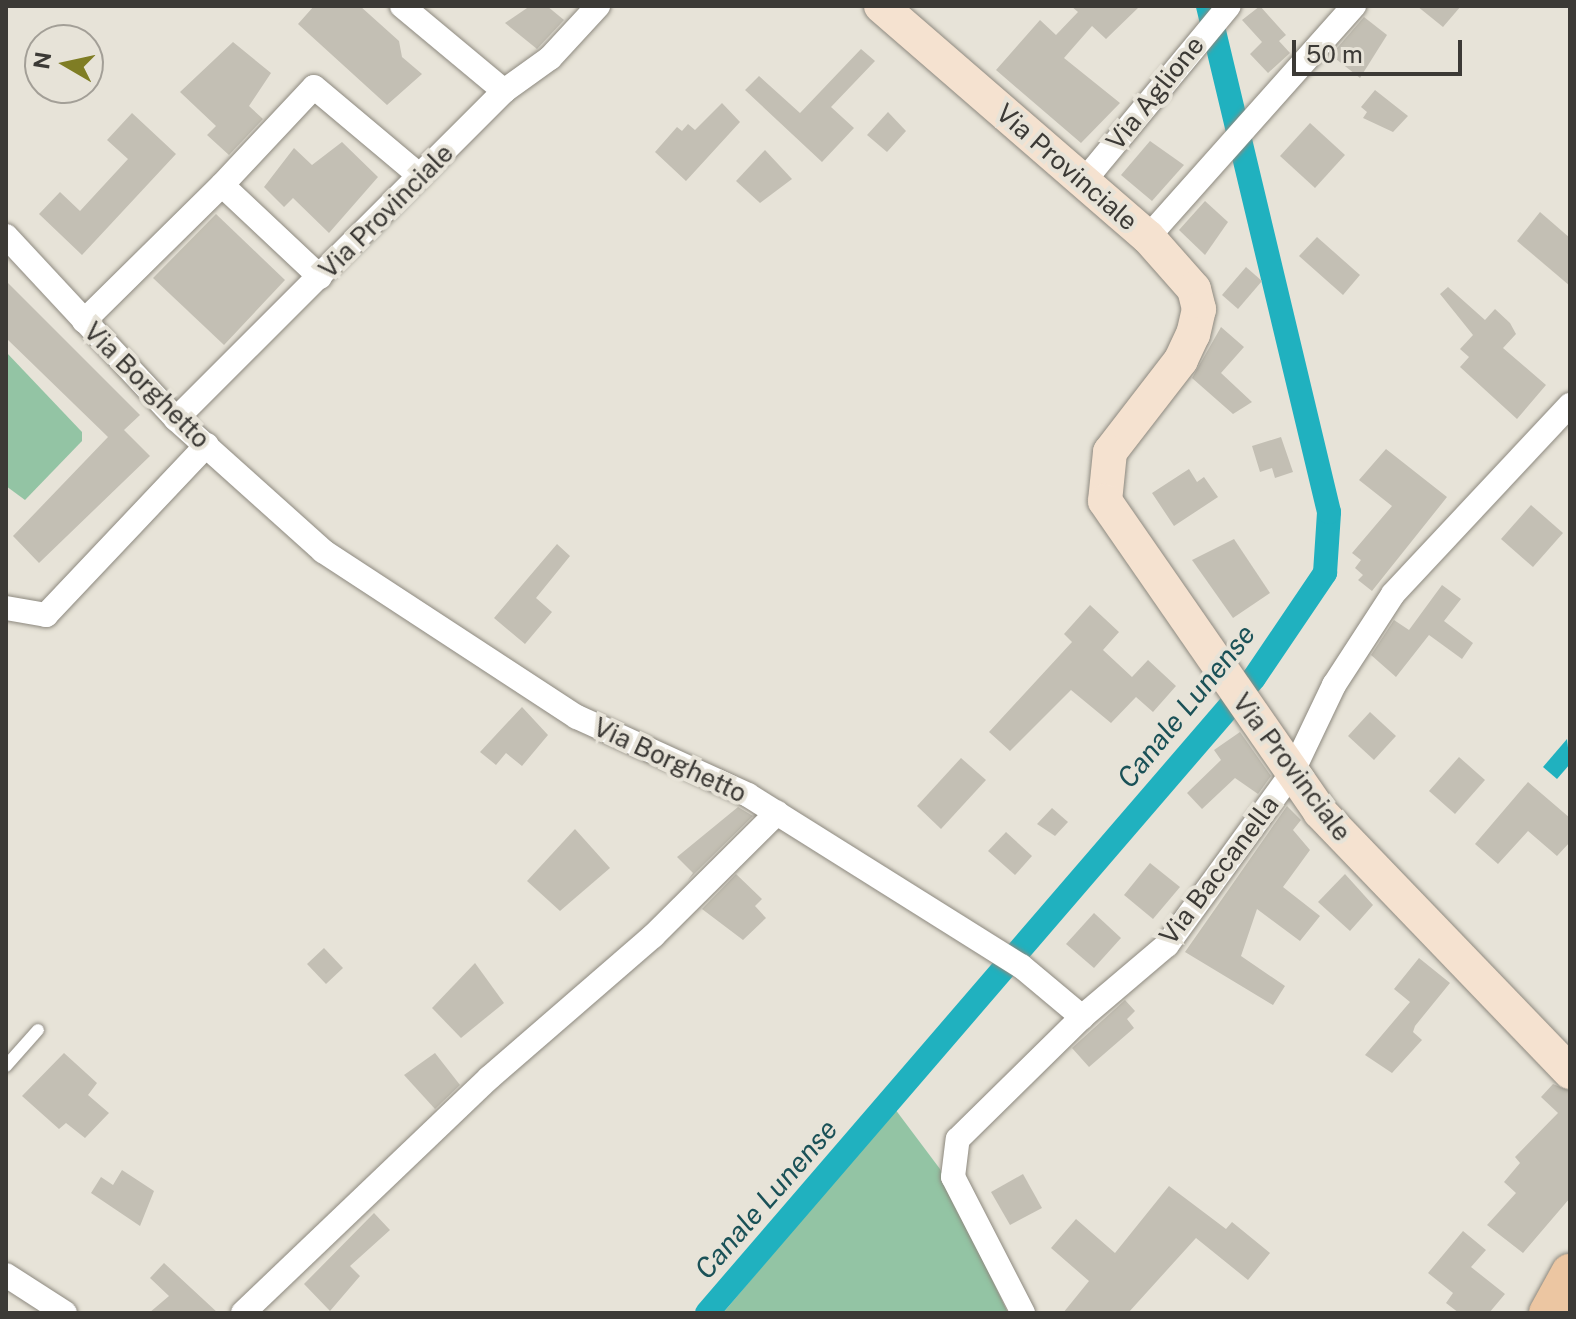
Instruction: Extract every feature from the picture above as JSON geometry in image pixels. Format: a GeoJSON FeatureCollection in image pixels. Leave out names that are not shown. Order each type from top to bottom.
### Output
{"type":"FeatureCollection","features":[{"type":"Feature","properties":{"kind":"main road"},"geometry":{"type":"LineString","coordinates":[[1548,1313],[1570,1273]]}},
{"type":"Feature","properties":{"kind":"street"},"geometry":{"type":"LineString","coordinates":[[402,6],[504,91]]}},
{"type":"Feature","properties":{"kind":"street","name":"Via Provinciale"},"geometry":{"type":"LineString","coordinates":[[176,419],[504,91],[550,58],[598,6]]}},
{"type":"Feature","properties":{"kind":"street","name":"Via Provinciale"},"geometry":{"type":"LineString","coordinates":[[881,6],[1178,265],[1199,309],[1181,360],[1110,452],[1102,486],[1112,515],[1292,773],[1453,955],[1570,1072]]}},
{"type":"Feature","properties":{"kind":"street","name":"Via Aglione"},"geometry":{"type":"LineString","coordinates":[[1084,181],[1229,6]]}},
{"type":"Feature","properties":{"kind":"street"},"geometry":{"type":"LineString","coordinates":[[1148,237],[1354,6]]}},
{"type":"Feature","properties":{"kind":"street"},"geometry":{"type":"LineString","coordinates":[[84,321],[222,185],[314,87],[420,176]]}},
{"type":"Feature","properties":{"kind":"street"},"geometry":{"type":"LineString","coordinates":[[222,185],[320,277]]}},
{"type":"Feature","properties":{"kind":"street","name":"Via Borghetto"},"geometry":{"type":"LineString","coordinates":[[6,236],[176,419],[207,445],[260,501],[323,551],[577,717],[777,813],[1011,959],[1082,1017]]}},
{"type":"Feature","properties":{"kind":"street","name":"Via Baccanella"},"geometry":{"type":"LineString","coordinates":[[1082,1017],[1167,945],[1292,773],[1334,685],[1393,594],[1570,405]]}},
{"type":"Feature","properties":{"kind":"street"},"geometry":{"type":"LineString","coordinates":[[6,608],[46,615],[207,445]]}},
{"type":"Feature","properties":{"kind":"street"},"geometry":{"type":"LineString","coordinates":[[243,1313],[489,1078],[653,936],[777,813]]}},
{"type":"Feature","properties":{"kind":"street"},"geometry":{"type":"LineString","coordinates":[[1023,1313],[957,1186],[951,1159],[964,1131],[1082,1017]]}},
{"type":"Feature","properties":{"kind":"street"},"geometry":{"type":"LineString","coordinates":[[6,1275],[65,1313]]}},
{"type":"Feature","properties":{"kind":"lane"},"geometry":{"type":"LineString","coordinates":[[6,1066],[38,1030]]}},
{"type":"Feature","properties":{"kind":"green space"},"geometry":{"type":"Polygon","coordinates":[[[6,352],[82,432],[82,441],[25,500],[6,486],[6,352]]]}},
{"type":"Feature","properties":{"kind":"green space"},"geometry":{"type":"Polygon","coordinates":[[[895,1109],[940,1169],[1008,1313],[723,1313],[895,1109]]]}},
{"type":"Feature","properties":{"kind":"water"},"geometry":{"type":"Polygon","coordinates":[[[1567,739],[1570,764],[1557,779],[1543,767],[1567,739]]]}},
{"type":"Feature","properties":{"kind":"building"},"geometry":{"type":"Polygon","coordinates":[[[314,6],[360,6],[399,41],[402,57],[422,74],[387,105],[298,24],[314,6]]]}},
{"type":"Feature","properties":{"kind":"building"},"geometry":{"type":"Polygon","coordinates":[[[530,6],[547,6],[564,20],[537,49],[505,23],[530,6]]]}},
{"type":"Feature","properties":{"kind":"building"},"geometry":{"type":"Polygon","coordinates":[[[1071,6],[1140,6],[1106,39],[1092,26],[1064,58],[1120,103],[1081,143],[996,70],[1040,20],[1056,35],[1078,12],[1071,6]]]}},
{"type":"Feature","properties":{"kind":"building"},"geometry":{"type":"Polygon","coordinates":[[[1260,6],[1286,35],[1279,41],[1290,53],[1268,73],[1250,54],[1262,42],[1242,20],[1260,6]]]}},
{"type":"Feature","properties":{"kind":"building"},"geometry":{"type":"Polygon","coordinates":[[[1417,6],[1461,6],[1443,27],[1417,6]]]}},
{"type":"Feature","properties":{"kind":"building"},"geometry":{"type":"Polygon","coordinates":[[[1364,17],[1387,35],[1360,78],[1331,55],[1364,17]]]}},
{"type":"Feature","properties":{"kind":"building"},"geometry":{"type":"Polygon","coordinates":[[[233,42],[271,73],[249,106],[263,119],[229,155],[207,135],[216,126],[180,92],[233,42]]]}},
{"type":"Feature","properties":{"kind":"building"},"geometry":{"type":"Polygon","coordinates":[[[861,49],[875,61],[831,107],[854,128],[822,162],[745,90],[759,76],[800,113],[861,49]]]}},
{"type":"Feature","properties":{"kind":"building"},"geometry":{"type":"Polygon","coordinates":[[[1375,90],[1408,116],[1393,132],[1363,118],[1367,112],[1361,107],[1375,90]]]}},
{"type":"Feature","properties":{"kind":"building"},"geometry":{"type":"Polygon","coordinates":[[[722,103],[740,122],[686,181],[655,152],[677,127],[682,131],[688,124],[695,130],[722,103]]]}},
{"type":"Feature","properties":{"kind":"building"},"geometry":{"type":"Polygon","coordinates":[[[888,112],[906,131],[887,152],[867,135],[888,112]]]}},
{"type":"Feature","properties":{"kind":"building"},"geometry":{"type":"Polygon","coordinates":[[[132,113],[176,154],[82,255],[39,214],[60,192],[80,211],[128,159],[107,140],[132,113]]]}},
{"type":"Feature","properties":{"kind":"building"},"geometry":{"type":"Polygon","coordinates":[[[1310,123],[1345,155],[1315,188],[1280,156],[1310,123]]]}},
{"type":"Feature","properties":{"kind":"building"},"geometry":{"type":"Polygon","coordinates":[[[1150,141],[1184,165],[1152,201],[1121,175],[1150,141]]]}},
{"type":"Feature","properties":{"kind":"building"},"geometry":{"type":"Polygon","coordinates":[[[342,142],[378,177],[329,233],[293,198],[284,207],[264,187],[294,148],[312,165],[342,142]]]}},
{"type":"Feature","properties":{"kind":"building"},"geometry":{"type":"Polygon","coordinates":[[[765,150],[792,179],[760,203],[736,181],[765,150]]]}},
{"type":"Feature","properties":{"kind":"building"},"geometry":{"type":"Polygon","coordinates":[[[1205,201],[1228,222],[1205,255],[1179,230],[1205,201]]]}},
{"type":"Feature","properties":{"kind":"building"},"geometry":{"type":"Polygon","coordinates":[[[1540,212],[1570,238],[1570,286],[1517,241],[1540,212]]]}},
{"type":"Feature","properties":{"kind":"building"},"geometry":{"type":"Polygon","coordinates":[[[216,214],[285,280],[224,345],[153,278],[216,214]]]}},
{"type":"Feature","properties":{"kind":"building"},"geometry":{"type":"Polygon","coordinates":[[[1317,237],[1360,275],[1343,295],[1299,256],[1317,237]]]}},
{"type":"Feature","properties":{"kind":"building"},"geometry":{"type":"Polygon","coordinates":[[[1246,267],[1262,281],[1238,309],[1222,295],[1246,267]]]}},
{"type":"Feature","properties":{"kind":"building"},"geometry":{"type":"Polygon","coordinates":[[[6,281],[140,415],[124,430],[150,456],[39,563],[13,536],[108,437],[6,338],[6,281]]]}},
{"type":"Feature","properties":{"kind":"building"},"geometry":{"type":"Polygon","coordinates":[[[1448,287],[1485,320],[1495,309],[1510,323],[1516,334],[1503,348],[1546,385],[1517,419],[1460,367],[1469,357],[1460,349],[1473,335],[1440,294],[1448,287]]]}},
{"type":"Feature","properties":{"kind":"building"},"geometry":{"type":"Polygon","coordinates":[[[1221,327],[1244,347],[1221,373],[1252,402],[1233,414],[1192,378],[1221,327]]]}},
{"type":"Feature","properties":{"kind":"building"},"geometry":{"type":"Polygon","coordinates":[[[1281,437],[1293,472],[1275,478],[1272,468],[1260,472],[1252,446],[1281,437]]]}},
{"type":"Feature","properties":{"kind":"building"},"geometry":{"type":"Polygon","coordinates":[[[1386,449],[1447,497],[1372,591],[1358,580],[1363,575],[1355,568],[1361,560],[1352,553],[1392,506],[1359,480],[1386,449]]]}},
{"type":"Feature","properties":{"kind":"building"},"geometry":{"type":"Polygon","coordinates":[[[1189,469],[1197,482],[1204,477],[1218,497],[1174,526],[1152,493],[1189,469]]]}},
{"type":"Feature","properties":{"kind":"building"},"geometry":{"type":"Polygon","coordinates":[[[1531,505],[1563,533],[1533,567],[1501,539],[1531,505]]]}},
{"type":"Feature","properties":{"kind":"building"},"geometry":{"type":"Polygon","coordinates":[[[1234,539],[1270,593],[1233,618],[1192,560],[1234,539]]]}},
{"type":"Feature","properties":{"kind":"building"},"geometry":{"type":"Polygon","coordinates":[[[557,544],[570,556],[536,598],[552,612],[525,644],[494,618],[557,544]]]}},
{"type":"Feature","properties":{"kind":"building"},"geometry":{"type":"Polygon","coordinates":[[[1442,585],[1461,599],[1444,621],[1473,643],[1462,659],[1429,635],[1396,677],[1371,655],[1394,620],[1409,630],[1442,585]]]}},
{"type":"Feature","properties":{"kind":"building"},"geometry":{"type":"Polygon","coordinates":[[[1090,605],[1119,632],[1103,650],[1132,677],[1148,660],[1176,686],[1153,712],[1136,697],[1111,723],[1071,690],[1010,751],[989,732],[1072,642],[1064,634],[1090,605]]]}},
{"type":"Feature","properties":{"kind":"building"},"geometry":{"type":"Polygon","coordinates":[[[522,707],[548,735],[522,766],[506,753],[496,765],[480,752],[522,707]]]}},
{"type":"Feature","properties":{"kind":"building"},"geometry":{"type":"Polygon","coordinates":[[[1370,712],[1396,736],[1374,760],[1348,736],[1370,712]]]}},
{"type":"Feature","properties":{"kind":"building"},"geometry":{"type":"Polygon","coordinates":[[[1240,732],[1271,776],[1258,794],[1235,778],[1202,809],[1187,793],[1221,760],[1214,750],[1240,732]]]}},
{"type":"Feature","properties":{"kind":"building"},"geometry":{"type":"Polygon","coordinates":[[[1459,757],[1485,780],[1455,814],[1429,791],[1459,757]]]}},
{"type":"Feature","properties":{"kind":"building"},"geometry":{"type":"Polygon","coordinates":[[[961,758],[986,780],[941,829],[917,806],[961,758]]]}},
{"type":"Feature","properties":{"kind":"building"},"geometry":{"type":"Polygon","coordinates":[[[1528,782],[1570,818],[1570,842],[1557,856],[1528,831],[1498,864],[1475,844],[1528,782]]]}},
{"type":"Feature","properties":{"kind":"building"},"geometry":{"type":"Polygon","coordinates":[[[1287,806],[1301,820],[1293,830],[1310,850],[1283,887],[1320,916],[1300,941],[1257,909],[1241,956],[1285,986],[1273,1005],[1185,952],[1287,806]]]}},
{"type":"Feature","properties":{"kind":"building"},"geometry":{"type":"Polygon","coordinates":[[[738,807],[753,816],[688,880],[693,873],[677,857],[738,807]]]}},
{"type":"Feature","properties":{"kind":"building"},"geometry":{"type":"Polygon","coordinates":[[[1052,808],[1068,822],[1055,836],[1037,824],[1052,808]]]}},
{"type":"Feature","properties":{"kind":"building"},"geometry":{"type":"Polygon","coordinates":[[[575,829],[610,868],[560,911],[527,881],[575,829]]]}},
{"type":"Feature","properties":{"kind":"building"},"geometry":{"type":"Polygon","coordinates":[[[1006,832],[1032,856],[1015,875],[988,851],[1006,832]]]}},
{"type":"Feature","properties":{"kind":"building"},"geometry":{"type":"Polygon","coordinates":[[[1150,863],[1180,887],[1153,919],[1124,895],[1150,863]]]}},
{"type":"Feature","properties":{"kind":"building"},"geometry":{"type":"Polygon","coordinates":[[[736,874],[762,899],[755,906],[766,918],[743,940],[702,909],[736,874]]]}},
{"type":"Feature","properties":{"kind":"building"},"geometry":{"type":"Polygon","coordinates":[[[1345,874],[1373,905],[1350,931],[1318,902],[1345,874]]]}},
{"type":"Feature","properties":{"kind":"building"},"geometry":{"type":"Polygon","coordinates":[[[1094,913],[1121,938],[1094,968],[1066,944],[1094,913]]]}},
{"type":"Feature","properties":{"kind":"building"},"geometry":{"type":"Polygon","coordinates":[[[324,948],[343,968],[326,984],[307,964],[324,948]]]}},
{"type":"Feature","properties":{"kind":"building"},"geometry":{"type":"Polygon","coordinates":[[[1419,958],[1450,983],[1415,1026],[1413,1032],[1422,1040],[1392,1073],[1365,1055],[1410,1002],[1394,989],[1419,958]]]}},
{"type":"Feature","properties":{"kind":"building"},"geometry":{"type":"Polygon","coordinates":[[[475,963],[504,1003],[461,1038],[432,1008],[475,963]]]}},
{"type":"Feature","properties":{"kind":"building"},"geometry":{"type":"Polygon","coordinates":[[[1125,1000],[1135,1011],[1127,1019],[1134,1028],[1089,1067],[1072,1048],[1125,1000]]]}},
{"type":"Feature","properties":{"kind":"building"},"geometry":{"type":"Polygon","coordinates":[[[64,1053],[97,1083],[88,1095],[109,1113],[85,1138],[66,1123],[59,1129],[22,1096],[64,1053]]]}},
{"type":"Feature","properties":{"kind":"building"},"geometry":{"type":"Polygon","coordinates":[[[435,1053],[460,1085],[435,1109],[404,1075],[435,1053]]]}},
{"type":"Feature","properties":{"kind":"building"},"geometry":{"type":"Polygon","coordinates":[[[1553,1084],[1570,1091],[1570,1198],[1523,1253],[1487,1225],[1516,1193],[1504,1182],[1520,1163],[1515,1157],[1558,1113],[1541,1097],[1553,1084]]]}},
{"type":"Feature","properties":{"kind":"building"},"geometry":{"type":"Polygon","coordinates":[[[122,1170],[154,1191],[140,1226],[91,1193],[101,1177],[113,1185],[122,1170]]]}},
{"type":"Feature","properties":{"kind":"building"},"geometry":{"type":"Polygon","coordinates":[[[1023,1174],[1042,1208],[1010,1225],[991,1192],[1023,1174]]]}},
{"type":"Feature","properties":{"kind":"building"},"geometry":{"type":"Polygon","coordinates":[[[1169,1186],[1226,1229],[1232,1222],[1270,1253],[1248,1280],[1196,1238],[1128,1313],[1063,1313],[1089,1281],[1051,1248],[1076,1219],[1115,1253],[1169,1186]]]}},
{"type":"Feature","properties":{"kind":"building"},"geometry":{"type":"Polygon","coordinates":[[[374,1213],[390,1230],[350,1266],[360,1276],[330,1311],[304,1284],[374,1213]]]}},
{"type":"Feature","properties":{"kind":"building"},"geometry":{"type":"Polygon","coordinates":[[[1463,1231],[1486,1250],[1471,1267],[1505,1294],[1489,1313],[1459,1313],[1446,1303],[1453,1293],[1428,1273],[1463,1231]]]}},
{"type":"Feature","properties":{"kind":"building"},"geometry":{"type":"Polygon","coordinates":[[[164,1263],[218,1313],[149,1313],[169,1296],[150,1278],[164,1263]]]}},
{"type":"Feature","properties":{"kind":"waterway","name":"Canale Lunense"},"geometry":{"type":"LineString","coordinates":[[707,1313],[1254,678],[1325,573],[1329,512],[1208,6]]}}]}
